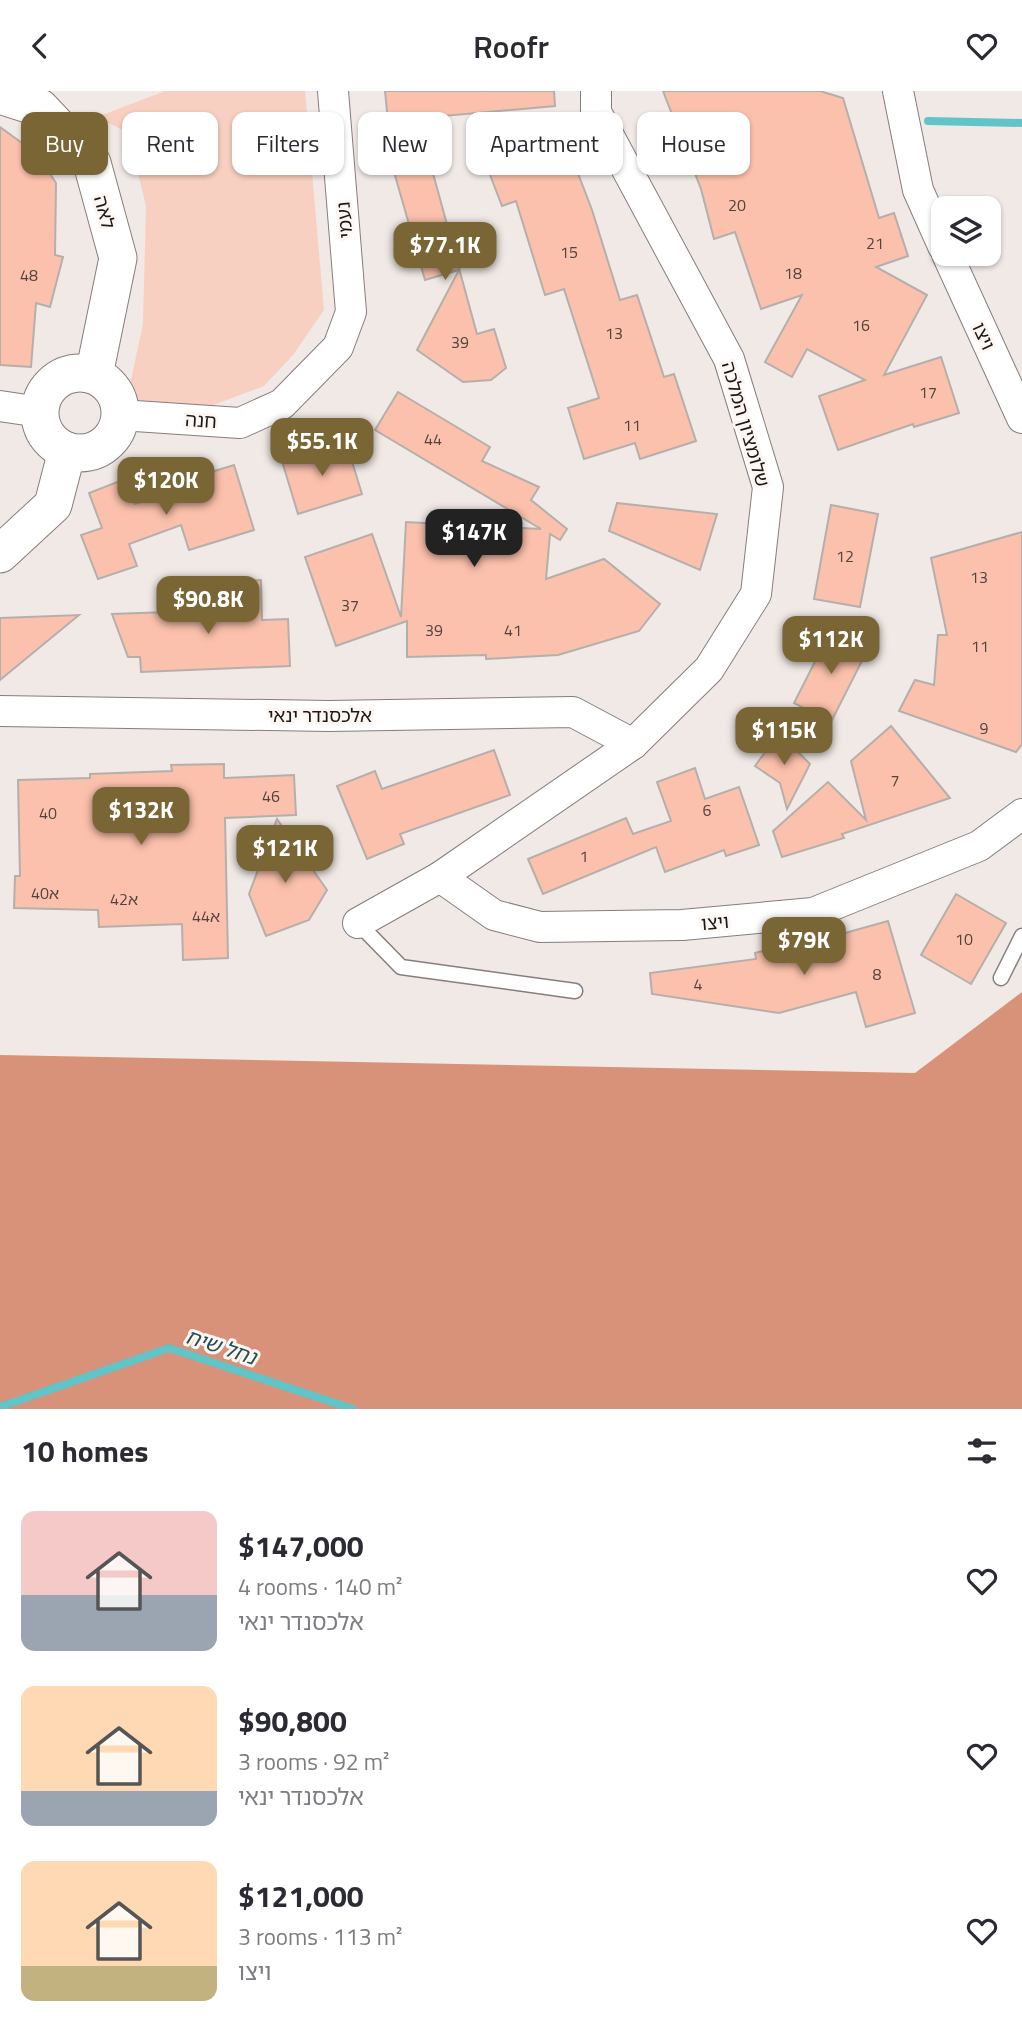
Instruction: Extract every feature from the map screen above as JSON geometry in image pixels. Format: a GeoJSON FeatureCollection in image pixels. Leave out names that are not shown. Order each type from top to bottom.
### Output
{"type":"FeatureCollection","features":[{"type":"Feature","properties":{"kind":"street","name":"נעמי"},"geometry":{"type":"LineString","coordinates":[[333,91],[351,311],[338,347]]}},
{"type":"Feature","properties":{"kind":"street","name":"שלומציון המלכה"},"geometry":{"type":"LineString","coordinates":[[596,91],[596,112],[729,359],[768,487],[756,594],[709,669],[633,744]]}},
{"type":"Feature","properties":{"kind":"street"},"geometry":{"type":"LineString","coordinates":[[898,91],[918,190],[931,219]]}},
{"type":"Feature","properties":{"kind":"street","name":"לאה"},"geometry":{"type":"LineString","coordinates":[[0,95],[40,108],[92,163],[118,258],[94,376]]}},
{"type":"Feature","properties":{"kind":"street","name":"ויצו"},"geometry":{"type":"LineString","coordinates":[[952,266],[1022,418]]}},
{"type":"Feature","properties":{"kind":"street","name":"חנה"},"geometry":{"type":"LineString","coordinates":[[120,415],[240,423],[282,404],[338,347]]}},
{"type":"Feature","properties":{"kind":"street"},"geometry":{"type":"LineString","coordinates":[[81,373],[94,376],[113,391],[120,415],[111,437],[102,446],[79,453],[67,450],[47,436],[40,412],[42,399],[57,380],[81,373]]}},
{"type":"Feature","properties":{"kind":"street"},"geometry":{"type":"LineString","coordinates":[[0,406],[40,412]]}},
{"type":"Feature","properties":{"kind":"street"},"geometry":{"type":"LineString","coordinates":[[0,554],[53,505],[67,450]]}},
{"type":"Feature","properties":{"kind":"street","name":"אלכסנדר ינאי"},"geometry":{"type":"LineString","coordinates":[[0,711],[329,716],[573,712],[633,744]]}},
{"type":"Feature","properties":{"kind":"street"},"geometry":{"type":"LineString","coordinates":[[358,923],[440,877],[633,744]]}},
{"type":"Feature","properties":{"kind":"street","name":"ויצו"},"geometry":{"type":"LineString","coordinates":[[440,877],[494,915],[540,927],[682,925],[813,913],[979,846],[1022,814]]}},
{"type":"Feature","properties":{"kind":"lane"},"geometry":{"type":"LineString","coordinates":[[358,923],[401,967],[575,992]]}},
{"type":"Feature","properties":{"kind":"lane"},"geometry":{"type":"LineString","coordinates":[[1001,978],[1022,936]]}},
{"type":"Feature","properties":{"kind":"shaded area"},"geometry":{"type":"Polygon","coordinates":[[[165,91],[305,91],[307,112],[232,112],[232,175],[312,175],[324,310],[293,355],[264,386],[200,410],[127,398],[143,324],[146,206],[138,175],[218,175],[218,112],[122,112],[122,130],[108,123],[108,113],[165,91]]]}},
{"type":"Feature","properties":{"kind":"shaded area"},"geometry":{"type":"Polygon","coordinates":[[[1022,992],[1022,1409],[0,1409],[0,1055],[915,1073],[1022,992]]]}},
{"type":"Feature","properties":{"kind":"building"},"geometry":{"type":"Polygon","coordinates":[[[385,91],[554,91],[555,106],[452,115],[452,112],[387,112],[385,91]]]}},
{"type":"Feature","properties":{"kind":"building"},"geometry":{"type":"Polygon","coordinates":[[[663,91],[820,91],[843,98],[879,218],[894,213],[908,256],[876,267],[927,295],[884,375],[941,357],[959,413],[914,427],[913,424],[838,450],[819,396],[865,380],[807,349],[792,377],[765,362],[802,295],[761,309],[735,232],[714,239],[696,175],[750,175],[750,112],[671,112],[663,91]]]}},
{"type":"Feature","properties":{"kind":"building"},"geometry":{"type":"Polygon","coordinates":[[[0,127],[21,142],[21,175],[51,175],[56,183],[55,255],[63,257],[50,307],[36,303],[31,367],[0,365],[0,127]]]}},
{"type":"Feature","properties":{"kind":"building"},"geometry":{"type":"Polygon","coordinates":[[[395,175],[433,175],[477,334],[494,329],[506,368],[491,380],[463,382],[417,350],[459,270],[425,280],[395,175]]]}},
{"type":"Feature","properties":{"kind":"building"},"geometry":{"type":"Polygon","coordinates":[[[490,175],[579,175],[620,300],[637,295],[664,377],[674,374],[696,441],[640,459],[635,443],[584,459],[568,408],[599,398],[564,289],[545,295],[516,201],[502,206],[490,175]]]}},
{"type":"Feature","properties":{"kind":"building"},"geometry":{"type":"Polygon","coordinates":[[[398,392],[490,447],[482,461],[539,487],[531,500],[567,529],[560,540],[550,534],[546,579],[604,559],[660,604],[639,631],[558,655],[486,659],[486,655],[407,657],[407,621],[336,646],[305,557],[372,534],[401,617],[406,522],[541,529],[375,430],[398,392]]]}},
{"type":"Feature","properties":{"kind":"building"},"geometry":{"type":"Polygon","coordinates":[[[346,442],[362,494],[298,514],[282,461],[346,442]]]}},
{"type":"Feature","properties":{"kind":"building"},"geometry":{"type":"Polygon","coordinates":[[[234,465],[254,530],[189,550],[181,525],[129,544],[137,566],[98,579],[81,535],[102,528],[89,493],[125,479],[135,504],[171,491],[169,485],[234,465]]]}},
{"type":"Feature","properties":{"kind":"building"},"geometry":{"type":"Polygon","coordinates":[[[617,503],[717,514],[700,570],[609,531],[617,503]]]}},
{"type":"Feature","properties":{"kind":"building"},"geometry":{"type":"Polygon","coordinates":[[[831,505],[878,514],[860,607],[814,599],[831,505]]]}},
{"type":"Feature","properties":{"kind":"building"},"geometry":{"type":"Polygon","coordinates":[[[1022,532],[1022,744],[1016,752],[899,711],[915,680],[934,685],[938,635],[947,635],[931,558],[1022,532]]]}},
{"type":"Feature","properties":{"kind":"building"},"geometry":{"type":"Polygon","coordinates":[[[261,580],[262,620],[288,619],[290,666],[141,672],[140,657],[128,657],[112,614],[227,610],[226,582],[261,580]]]}},
{"type":"Feature","properties":{"kind":"building"},"geometry":{"type":"Polygon","coordinates":[[[79,615],[0,680],[0,618],[79,615]]]}},
{"type":"Feature","properties":{"kind":"building"},"geometry":{"type":"Polygon","coordinates":[[[831,630],[868,649],[831,722],[794,703],[831,630]]]}},
{"type":"Feature","properties":{"kind":"building"},"geometry":{"type":"Polygon","coordinates":[[[891,726],[950,798],[842,834],[844,838],[782,857],[773,831],[828,782],[866,820],[851,761],[891,726]]]}},
{"type":"Feature","properties":{"kind":"building"},"geometry":{"type":"Polygon","coordinates":[[[779,733],[810,764],[787,809],[780,783],[755,766],[779,733]]]}},
{"type":"Feature","properties":{"kind":"building"},"geometry":{"type":"Polygon","coordinates":[[[494,750],[510,795],[400,834],[404,844],[367,859],[337,786],[375,771],[382,789],[494,750]]]}},
{"type":"Feature","properties":{"kind":"building"},"geometry":{"type":"Polygon","coordinates":[[[224,764],[224,778],[294,775],[296,815],[225,818],[228,958],[183,960],[182,924],[99,927],[98,910],[14,908],[15,876],[20,876],[18,780],[90,778],[90,774],[172,771],[171,765],[224,764]]]}},
{"type":"Feature","properties":{"kind":"building"},"geometry":{"type":"Polygon","coordinates":[[[695,768],[705,799],[739,787],[759,845],[726,856],[724,850],[665,872],[656,847],[543,894],[528,859],[626,818],[633,834],[671,821],[657,782],[695,768]]]}},
{"type":"Feature","properties":{"kind":"building"},"geometry":{"type":"Polygon","coordinates":[[[277,819],[327,890],[309,920],[266,936],[249,894],[277,819]]]}},
{"type":"Feature","properties":{"kind":"building"},"geometry":{"type":"Polygon","coordinates":[[[956,894],[1006,923],[971,984],[921,955],[956,894]]]}},
{"type":"Feature","properties":{"kind":"building"},"geometry":{"type":"Polygon","coordinates":[[[888,921],[915,1013],[866,1027],[856,992],[779,1013],[652,994],[650,973],[756,959],[755,953],[818,935],[820,940],[888,921]]]}},
{"type":"Feature","properties":{"kind":"waterway"},"geometry":{"type":"LineString","coordinates":[[928,121],[1022,123]]}},
{"type":"Feature","properties":{"kind":"waterway","name":"נחל שיח"},"geometry":{"type":"LineString","coordinates":[[0,1407],[169,1348],[353,1409]]}}]}
